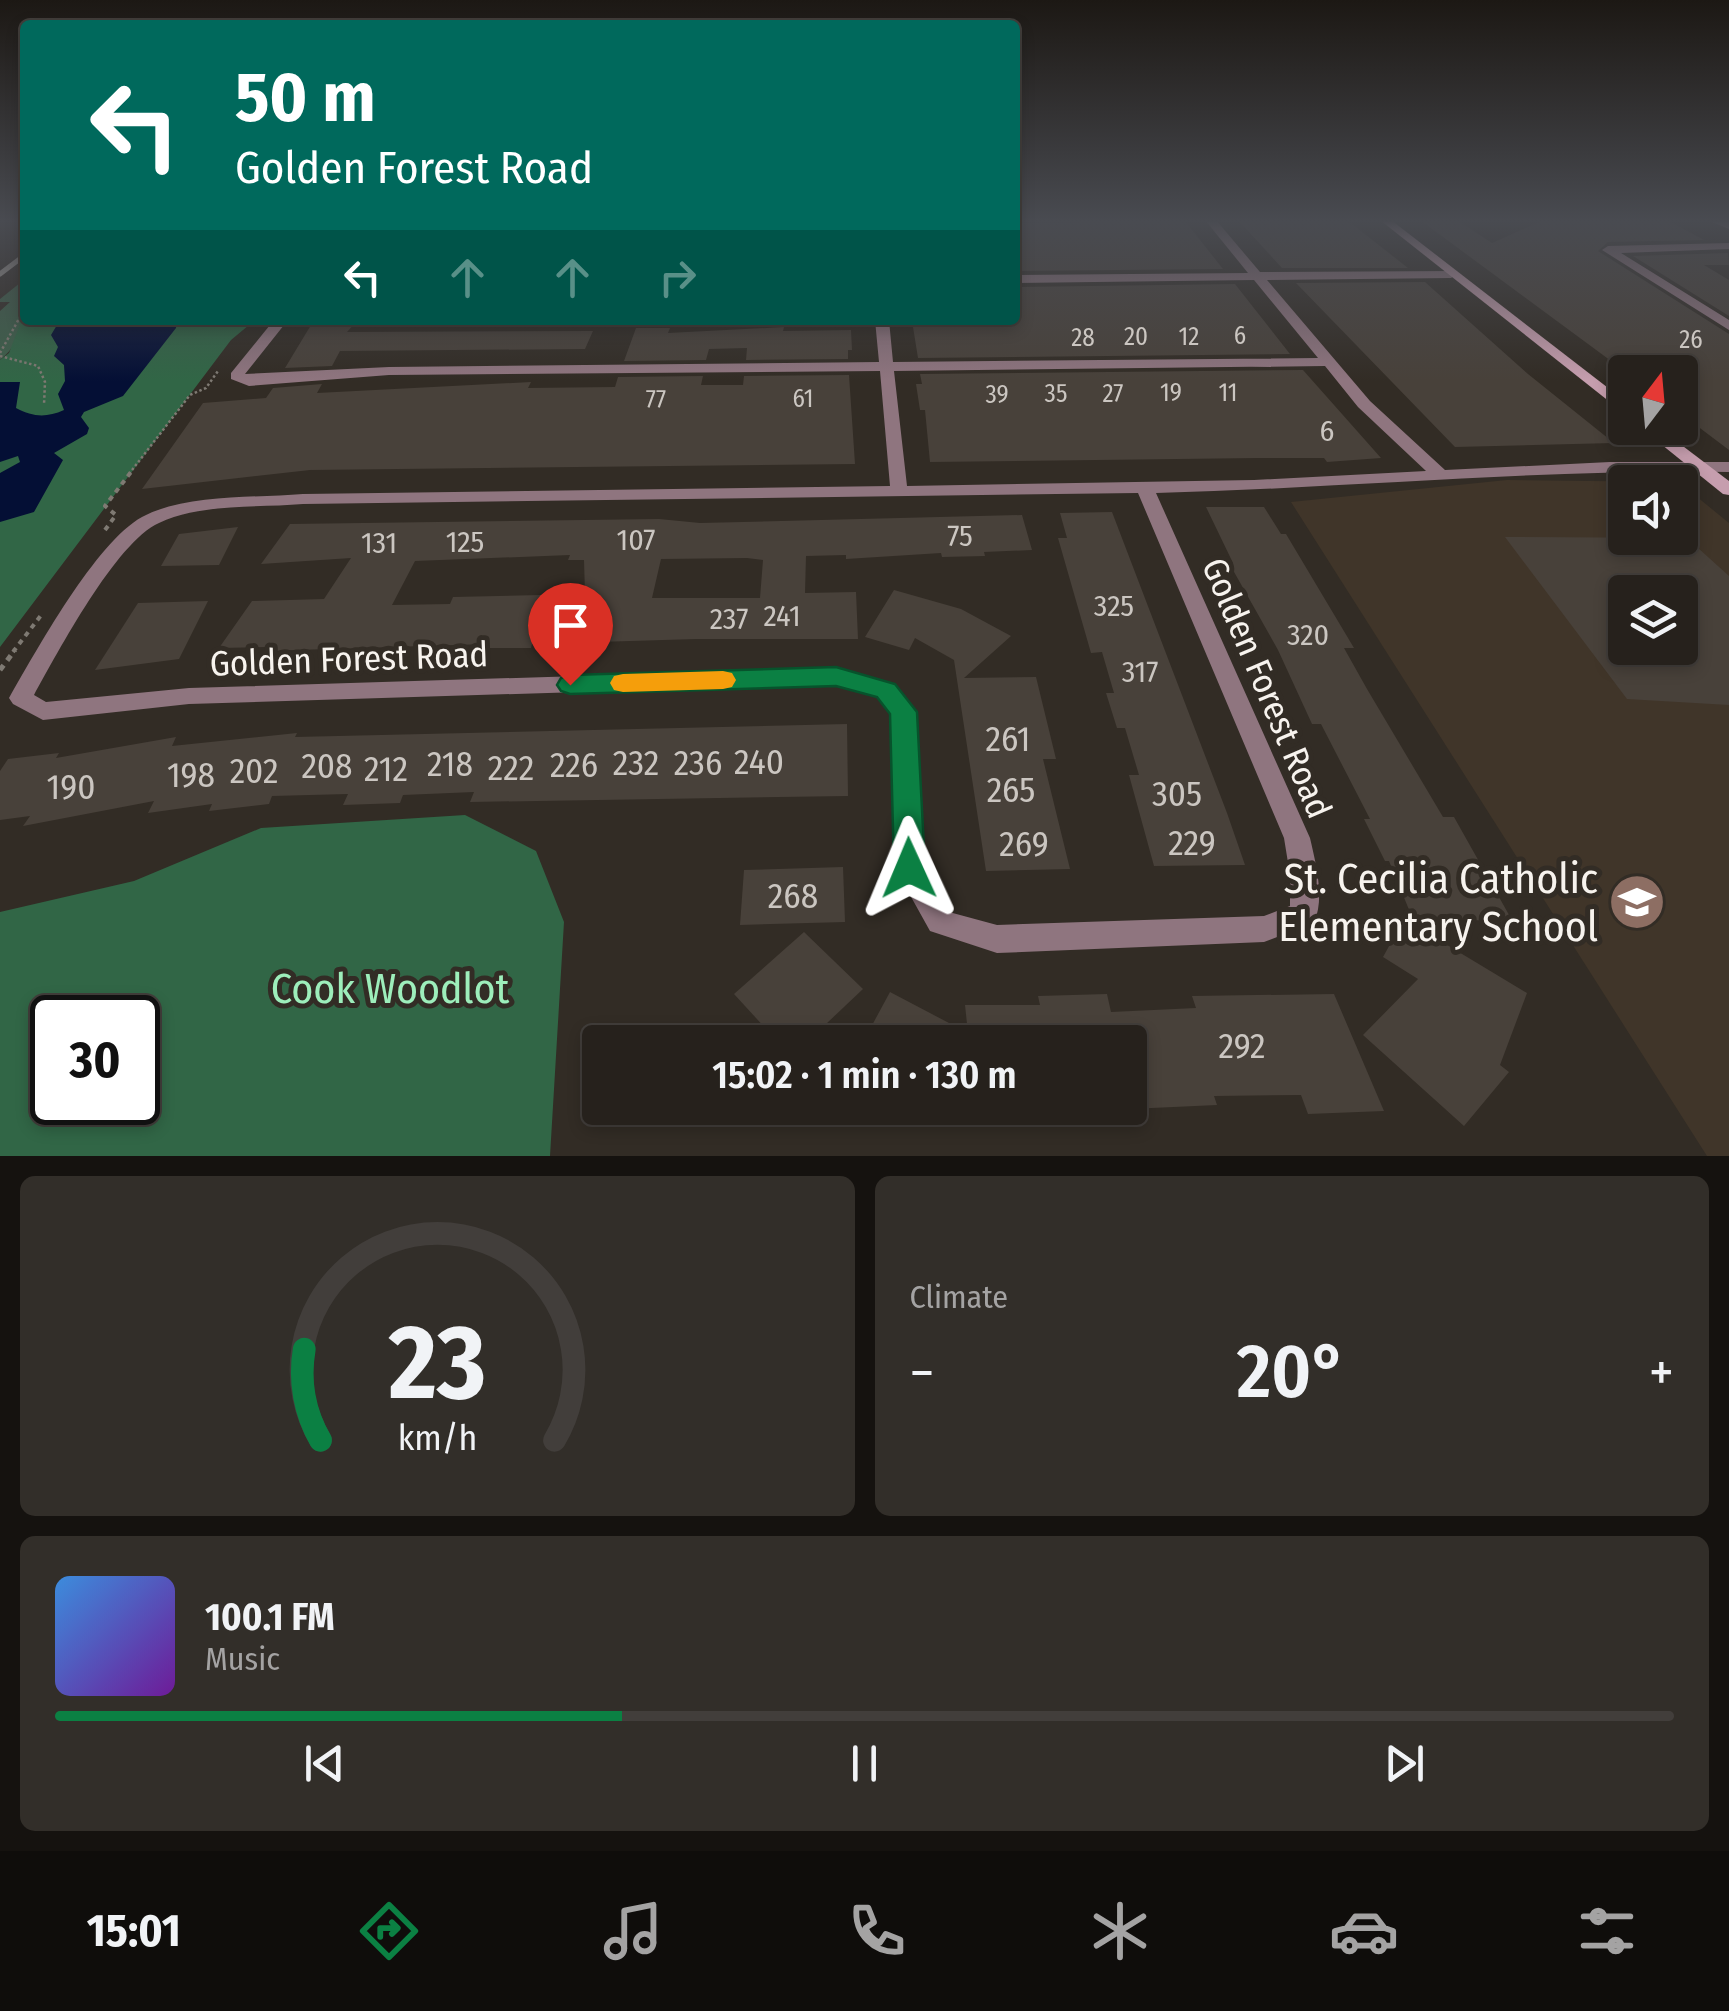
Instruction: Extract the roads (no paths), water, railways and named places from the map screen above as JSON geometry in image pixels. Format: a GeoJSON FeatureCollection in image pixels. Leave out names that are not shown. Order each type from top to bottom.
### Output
{"type":"FeatureCollection","features":[{"type":"Feature","properties":{"kind":"street"},"geometry":{"type":"LineString","coordinates":[[1020,279],[1451,274],[1608,396]]}},
{"type":"Feature","properties":{"kind":"street"},"geometry":{"type":"LineString","coordinates":[[1646,274],[1729,326]]}},
{"type":"Feature","properties":{"kind":"street"},"geometry":{"type":"LineString","coordinates":[[1258,276],[1364,404],[1438,473]]}},
{"type":"Feature","properties":{"kind":"street"},"geometry":{"type":"LineString","coordinates":[[277,325],[236,376],[248,381],[389,371],[1330,362]]}},
{"type":"Feature","properties":{"kind":"street"},"geometry":{"type":"LineString","coordinates":[[882,325],[900,490]]}},
{"type":"Feature","properties":{"kind":"street"},"geometry":{"type":"LineString","coordinates":[[1671,445],[1697,465]]}},
{"type":"Feature","properties":{"kind":"street"},"geometry":{"type":"LineString","coordinates":[[1698,466],[1729,490]]}},
{"type":"Feature","properties":{"kind":"street","name":"Golden Forest Road"},"geometry":{"type":"LineString","coordinates":[[1698,466],[1729,468]]}},
{"type":"Feature","properties":{"kind":"street","name":"Golden Forest Road"},"geometry":{"type":"LineString","coordinates":[[1145,488],[1297,838],[1304,875],[1304,914],[1264,928],[997,939],[940,922],[909,868],[903,712],[886,690],[836,676],[190,696],[43,711],[20,698],[123,542],[149,520],[186,511],[303,498],[1145,488],[1316,484],[1438,473],[1608,468]]}},
{"type":"Feature","properties":{"kind":"water"},"geometry":{"type":"Polygon","coordinates":[[[57,325],[176,325],[123,396],[84,412],[81,417],[89,428],[87,434],[54,453],[63,460],[34,512],[0,522],[0,473],[20,462],[18,456],[0,462],[0,382],[20,382],[16,408],[22,411],[45,415],[64,410],[58,394],[65,381],[64,365],[54,356],[58,347],[51,335],[57,325]]]}},
{"type":"Feature","properties":{"kind":"place","name":"St. Cecilia Catholic Elementary School"},"geometry":{"type":"Point","coordinates":[1637,902]}},
{"type":"Feature","properties":{"kind":"park label","name":"Cook Woodlot"},"geometry":{"type":"Point","coordinates":[390,988]}}]}
